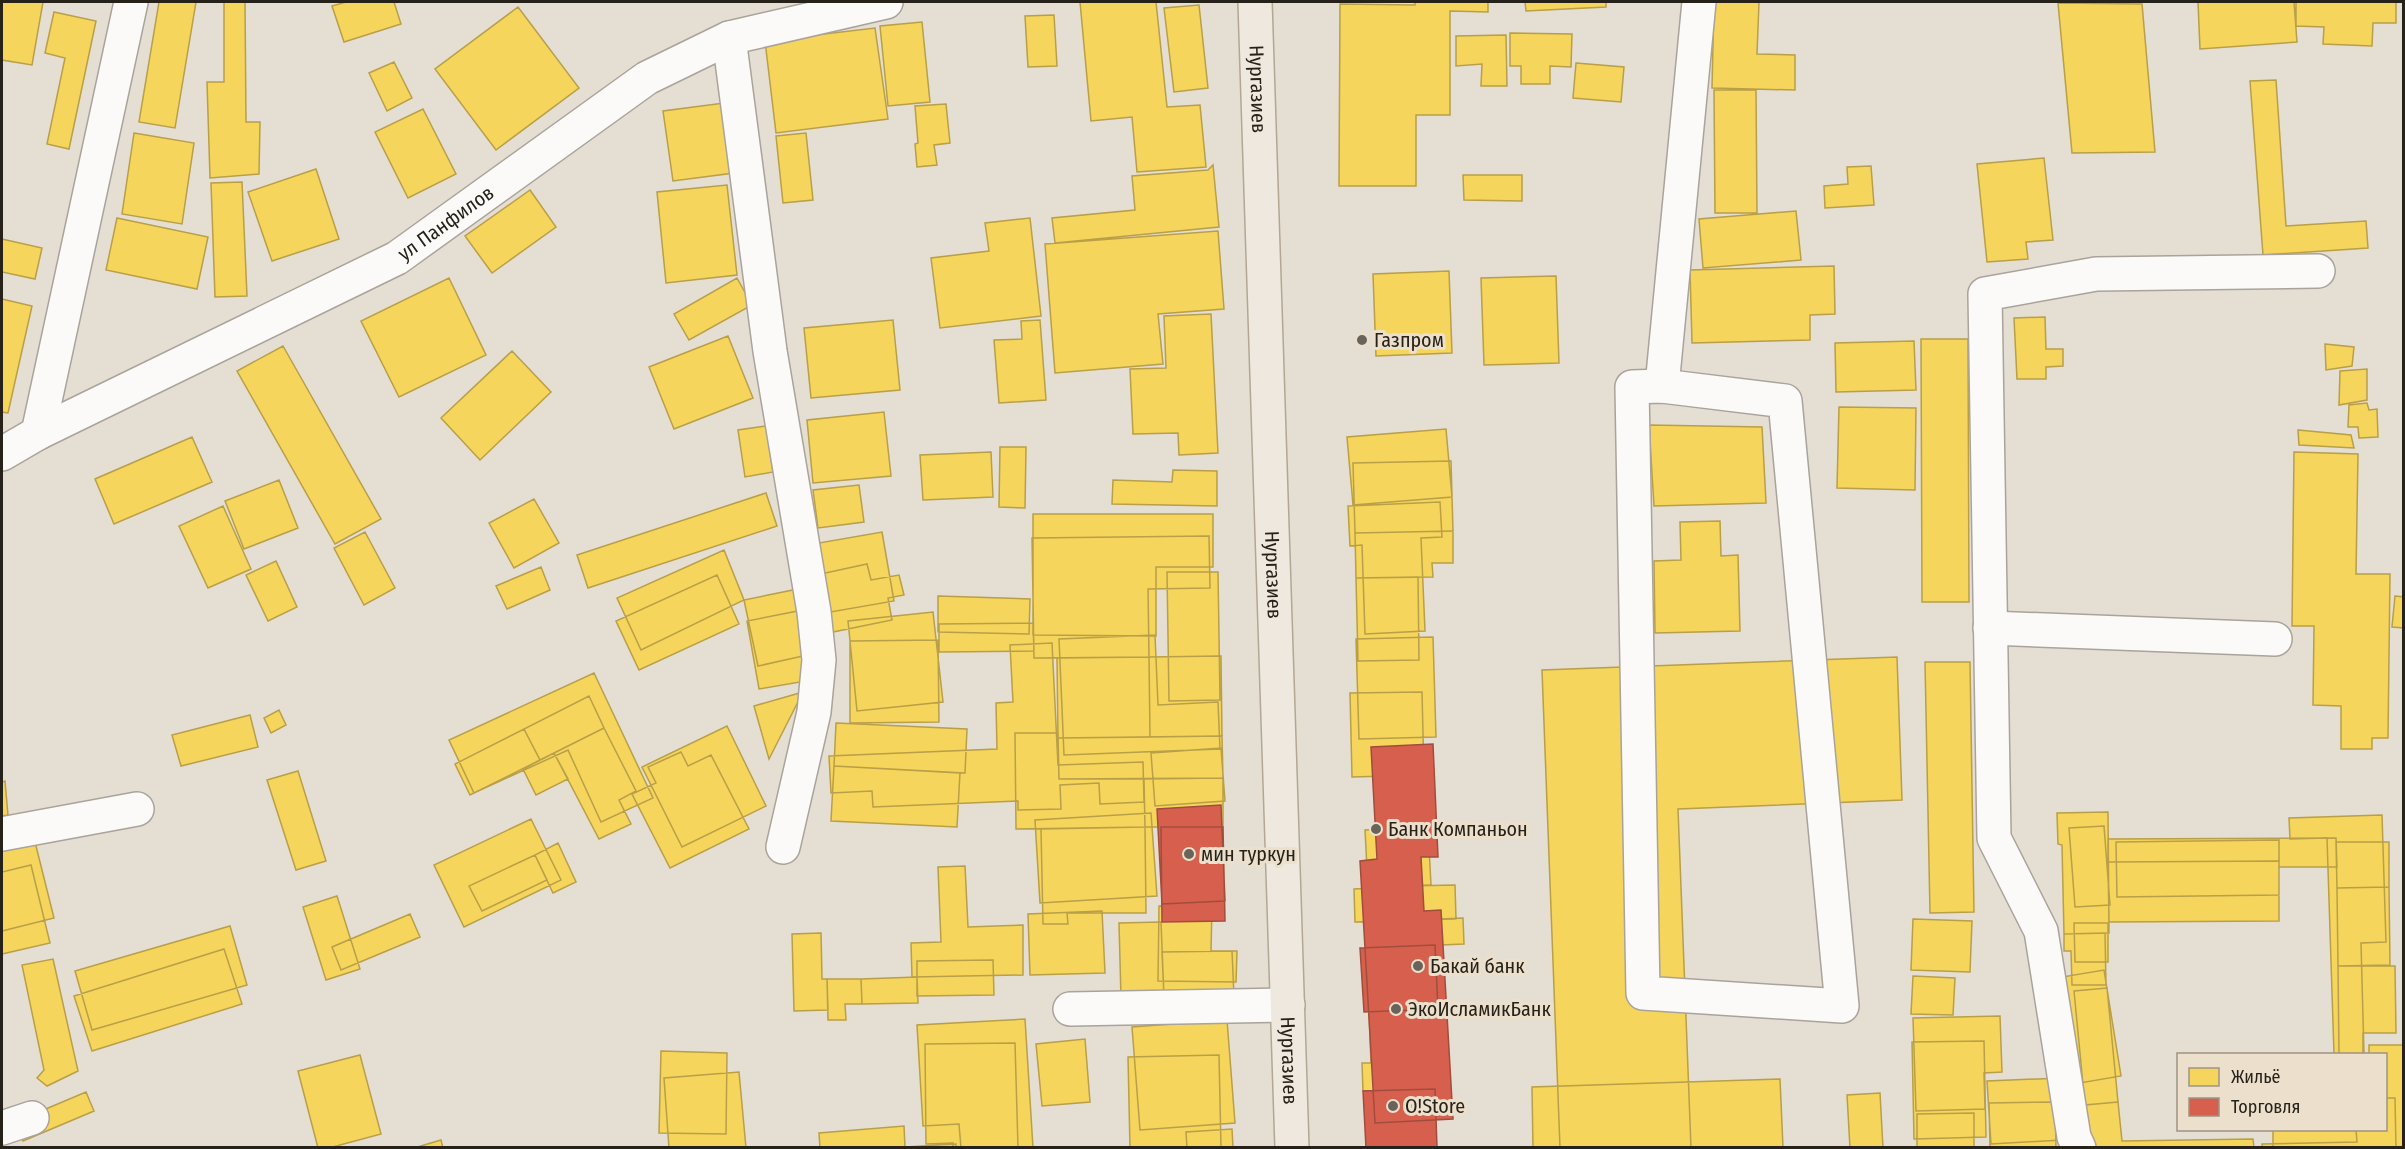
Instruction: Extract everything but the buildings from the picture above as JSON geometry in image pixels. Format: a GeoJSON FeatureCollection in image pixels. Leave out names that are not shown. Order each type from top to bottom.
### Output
{"type":"FeatureCollection","features":[{"type":"Feature","properties":{"kind":"main road","name":"Нургазиев"},"geometry":{"type":"LineString","coordinates":[[1255,2],[1292,1148]]}},
{"type":"Feature","properties":{"kind":"street"},"geometry":{"type":"LineString","coordinates":[[38,433],[131,2]]}},
{"type":"Feature","properties":{"kind":"street","name":"ул Панфилов"},"geometry":{"type":"LineString","coordinates":[[2,454],[38,433],[397,258],[647,78],[729,39],[886,2]]}},
{"type":"Feature","properties":{"kind":"street"},"geometry":{"type":"LineString","coordinates":[[1662,386],[1699,2]]}},
{"type":"Feature","properties":{"kind":"street"},"geometry":{"type":"LineString","coordinates":[[729,39],[770,351],[814,612],[819,660],[814,712],[783,847]]}},
{"type":"Feature","properties":{"kind":"street"},"geometry":{"type":"LineString","coordinates":[[2079,1148],[2074,1137],[2041,931],[1994,838],[1984,294],[2096,274],[2318,271]]}},
{"type":"Feature","properties":{"kind":"street"},"geometry":{"type":"LineString","coordinates":[[1662,386],[1785,400],[1842,1006],[1643,993],[1632,387],[1662,386]]}},
{"type":"Feature","properties":{"kind":"street"},"geometry":{"type":"LineString","coordinates":[[1990,628],[2275,639]]}},
{"type":"Feature","properties":{"kind":"street"},"geometry":{"type":"LineString","coordinates":[[2,834],[137,809]]}},
{"type":"Feature","properties":{"kind":"street"},"geometry":{"type":"LineString","coordinates":[[1070,1009],[1288,1005]]}},
{"type":"Feature","properties":{"kind":"street"},"geometry":{"type":"LineString","coordinates":[[2,1128],[32,1118]]}},
{"type":"Feature","properties":{"kind":"place","name":"Газпром"},"geometry":{"type":"Point","coordinates":[1362,340]}},
{"type":"Feature","properties":{"kind":"place","name":"Банк Компаньон"},"geometry":{"type":"Point","coordinates":[1376,829]}},
{"type":"Feature","properties":{"kind":"place","name":"мин туркун"},"geometry":{"type":"Point","coordinates":[1189,854]}},
{"type":"Feature","properties":{"kind":"place","name":"Бакай банк"},"geometry":{"type":"Point","coordinates":[1418,966]}},
{"type":"Feature","properties":{"kind":"place","name":"ЭкоИсламикБанк"},"geometry":{"type":"Point","coordinates":[1396,1009]}},
{"type":"Feature","properties":{"kind":"place","name":"O!Store"},"geometry":{"type":"Point","coordinates":[1393,1106]}}]}
